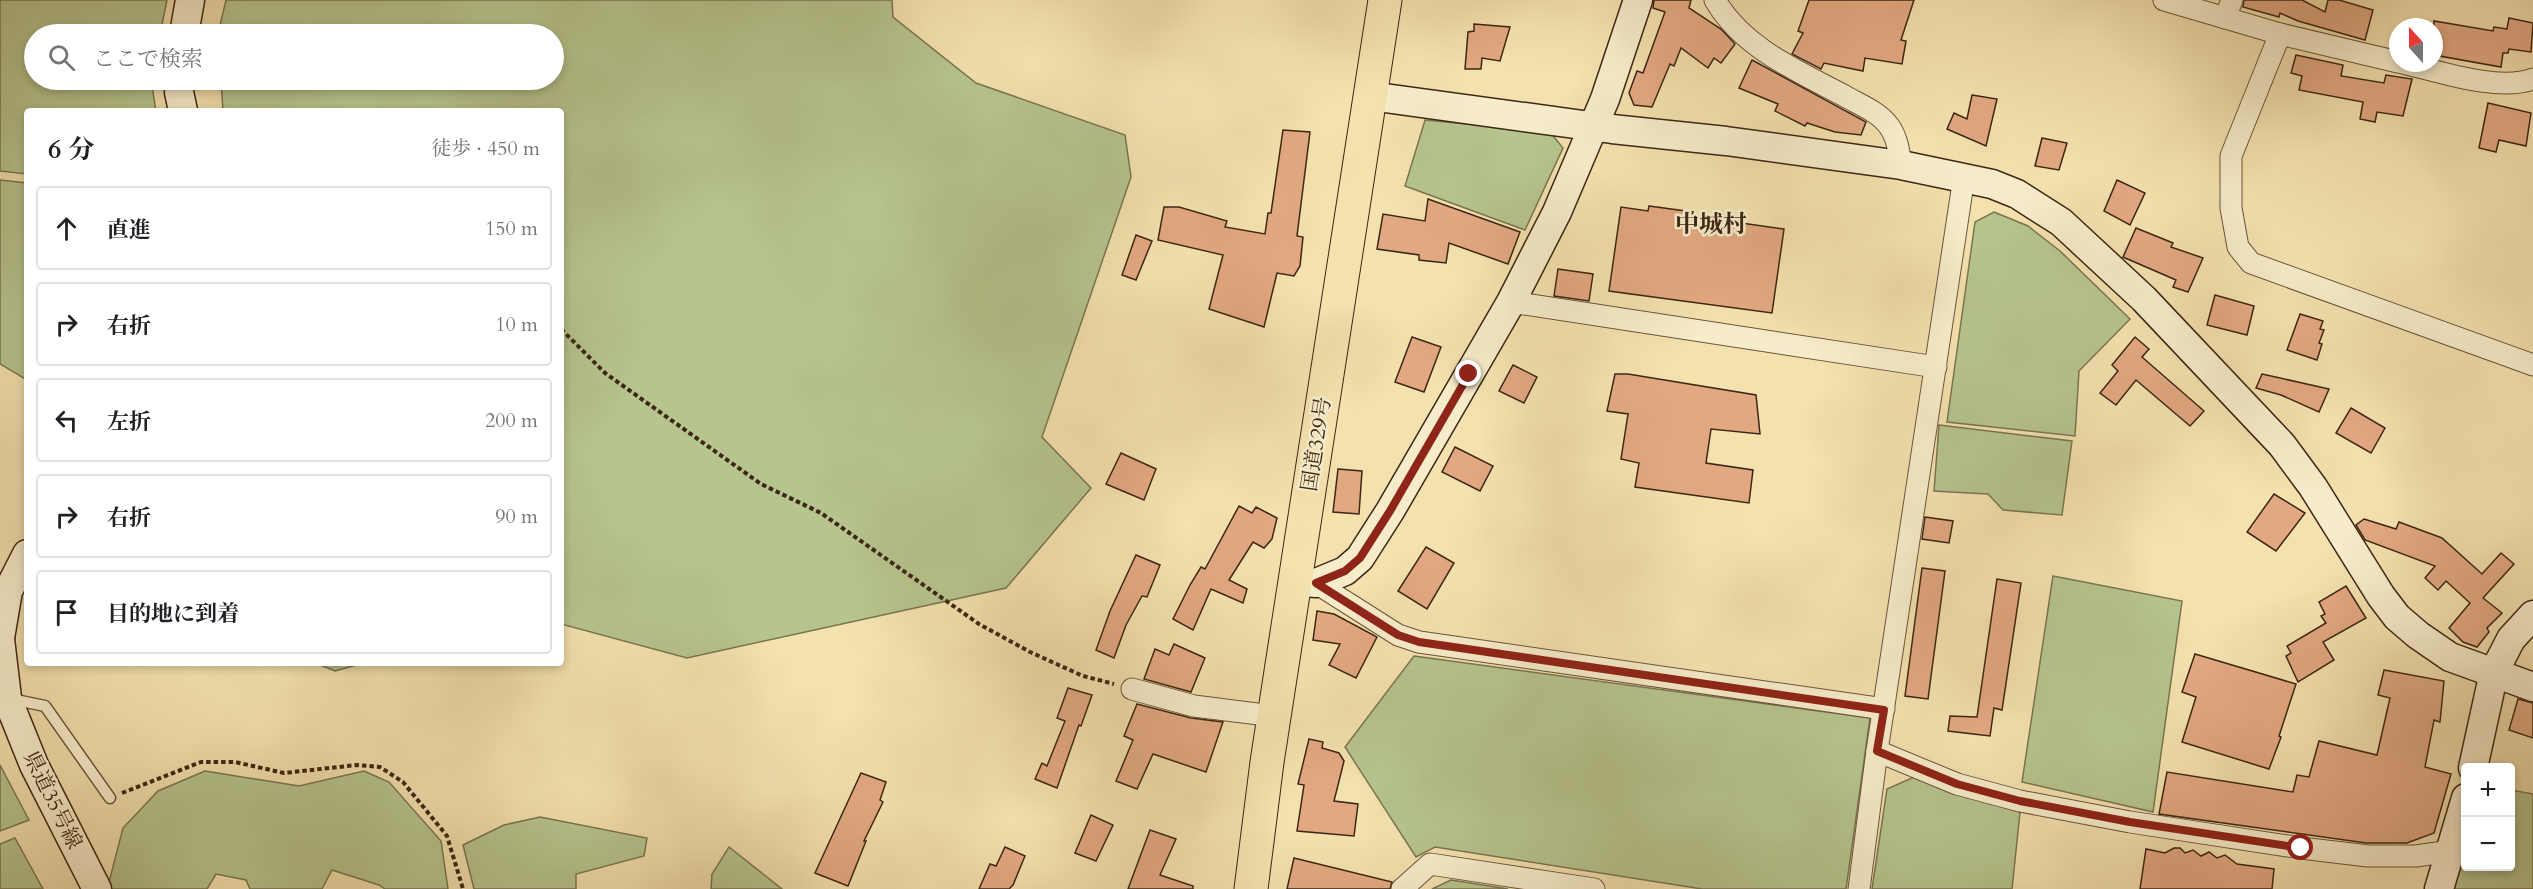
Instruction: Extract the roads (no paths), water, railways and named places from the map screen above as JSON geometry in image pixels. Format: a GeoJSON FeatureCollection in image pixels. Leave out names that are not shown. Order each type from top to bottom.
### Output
{"type":"FeatureCollection","features":[{"type":"Feature","properties":{"kind":"highway","name":"国道329号"},"geometry":{"type":"LineString","coordinates":[[1251,889],[1274,716],[1305,582],[1385,0]]}},
{"type":"Feature","properties":{"kind":"street"},"geometry":{"type":"LineString","coordinates":[[186,24],[190,0]]}},
{"type":"Feature","properties":{"kind":"street"},"geometry":{"type":"LineString","coordinates":[[1305,582],[1345,571],[1360,558],[1390,511],[1511,302],[1557,212],[1593,126],[1638,0]]}},
{"type":"Feature","properties":{"kind":"street"},"geometry":{"type":"LineString","coordinates":[[1715,0],[1747,39],[1802,74],[1873,112],[1889,126],[1897,142],[1901,165]]}},
{"type":"Feature","properties":{"kind":"street"},"geometry":{"type":"LineString","coordinates":[[2164,0],[2228,9],[2280,34],[2389,60]]}},
{"type":"Feature","properties":{"kind":"street"},"geometry":{"type":"LineString","coordinates":[[2280,34],[2231,156],[2231,208],[2238,247],[2251,263],[2533,365]]}},
{"type":"Feature","properties":{"kind":"street"},"geometry":{"type":"LineString","coordinates":[[2443,71],[2495,82],[2522,83],[2533,79]]}},
{"type":"Feature","properties":{"kind":"street"},"geometry":{"type":"LineString","coordinates":[[179,90],[182,108]]}},
{"type":"Feature","properties":{"kind":"street"},"geometry":{"type":"LineString","coordinates":[[1370,96],[1901,165],[1964,177],[1992,184],[2017,194],[2061,222],[2128,284],[2282,445],[2313,487],[2380,596],[2397,617],[2450,657],[2533,687]]}},
{"type":"Feature","properties":{"kind":"street"},"geometry":{"type":"LineString","coordinates":[[1859,889],[1877,751],[1964,177]]}},
{"type":"Feature","properties":{"kind":"street"},"geometry":{"type":"LineString","coordinates":[[1511,302],[1935,368]]}},
{"type":"Feature","properties":{"kind":"street","name":"県道35号線"},"geometry":{"type":"LineString","coordinates":[[24,560],[8,591],[0,638],[7,698],[34,765],[97,889]]}},
{"type":"Feature","properties":{"kind":"street"},"geometry":{"type":"LineString","coordinates":[[1305,582],[1398,635],[1419,642],[1884,710]]}},
{"type":"Feature","properties":{"kind":"street"},"geometry":{"type":"LineString","coordinates":[[2474,763],[2494,672],[2511,639],[2533,615]]}},
{"type":"Feature","properties":{"kind":"street"},"geometry":{"type":"LineString","coordinates":[[1132,689],[1194,706],[1274,716]]}},
{"type":"Feature","properties":{"kind":"street"},"geometry":{"type":"LineString","coordinates":[[1877,751],[1957,784],[2020,801],[2130,822],[2368,856],[2416,856],[2451,851]]}},
{"type":"Feature","properties":{"kind":"street"},"geometry":{"type":"LineString","coordinates":[[2439,889],[2461,816]]}},
{"type":"Feature","properties":{"kind":"street"},"geometry":{"type":"LineString","coordinates":[[1402,889],[1430,864],[1594,889]]}},
{"type":"Feature","properties":{"kind":"lane"},"geometry":{"type":"LineString","coordinates":[[7,698],[45,706],[110,798]]}},
{"type":"Feature","properties":{"kind":"district","name":"中城村"},"geometry":{"type":"Point","coordinates":[1711,224]}}]}
